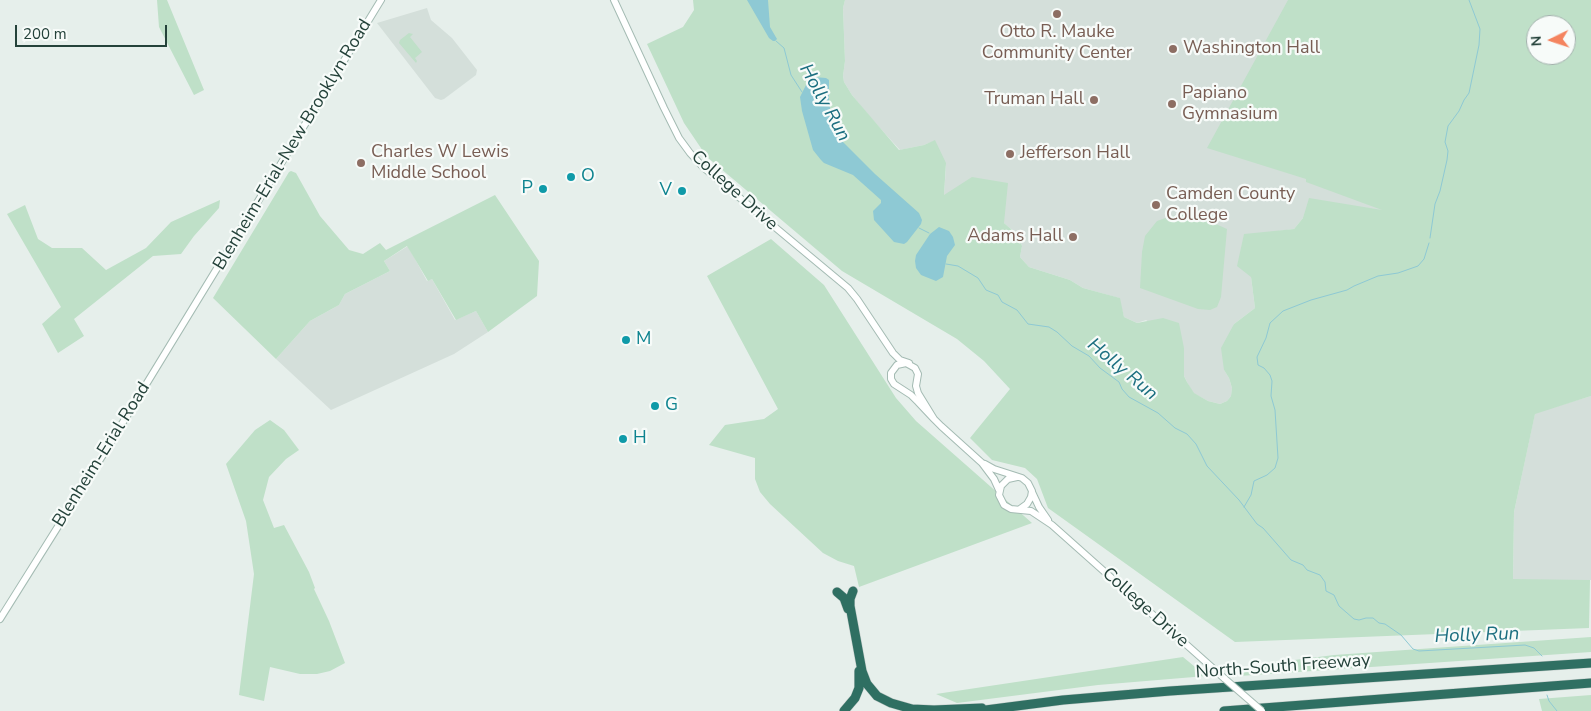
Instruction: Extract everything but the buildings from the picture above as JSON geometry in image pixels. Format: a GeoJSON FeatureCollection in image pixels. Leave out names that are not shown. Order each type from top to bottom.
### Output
{"type":"FeatureCollection","features":[{"type":"Feature","properties":{"kind":"highway"},"geometry":{"type":"LineString","coordinates":[[853,591],[850,606],[862,671],[867,684],[877,696],[897,706],[921,710],[1003,707]]}},
{"type":"Feature","properties":{"kind":"highway"},"geometry":{"type":"LineString","coordinates":[[838,592],[847,604],[860,680],[855,698],[844,711]]}},
{"type":"Feature","properties":{"kind":"highway","name":"North-South Freeway"},"geometry":{"type":"LineString","coordinates":[[978,711],[1063,700],[1170,691],[1591,663]]}},
{"type":"Feature","properties":{"kind":"highway"},"geometry":{"type":"LineString","coordinates":[[1224,711],[1591,684]]}},
{"type":"Feature","properties":{"kind":"main road","name":"Blenheim-Erial-New Brooklyn Road"},"geometry":{"type":"LineString","coordinates":[[204,290],[381,0]]}},
{"type":"Feature","properties":{"kind":"main road","name":"College Drive"},"geometry":{"type":"LineString","coordinates":[[614,0],[676,132],[690,153],[704,168],[848,288],[858,299],[897,358],[909,363]]}},
{"type":"Feature","properties":{"kind":"main road","name":"Blenheim-Erial Road"},"geometry":{"type":"LineString","coordinates":[[0,619],[204,290]]}},
{"type":"Feature","properties":{"kind":"main road","name":"College Drive"},"geometry":{"type":"LineString","coordinates":[[876,328],[891,357],[893,366],[891,373]]}},
{"type":"Feature","properties":{"kind":"main road"},"geometry":{"type":"LineString","coordinates":[[934,419],[919,396],[916,369],[909,363],[899,364],[891,373],[891,379],[894,384],[911,395],[934,419],[982,463],[994,479],[1000,492]]}},
{"type":"Feature","properties":{"kind":"main road"},"geometry":{"type":"LineString","coordinates":[[902,389],[911,388],[917,380]]}},
{"type":"Feature","properties":{"kind":"main road"},"geometry":{"type":"LineString","coordinates":[[982,463],[994,469],[1017,477],[1027,481],[1032,495],[1029,502],[1024,507],[1018,509],[1004,505],[1000,497],[1002,485],[1005,481],[1011,477],[1017,477]]}},
{"type":"Feature","properties":{"kind":"main road","name":"College Drive"},"geometry":{"type":"LineString","coordinates":[[1031,488],[1039,507],[1052,525]]}},
{"type":"Feature","properties":{"kind":"main road","name":"College Drive"},"geometry":{"type":"LineString","coordinates":[[1018,509],[1035,513],[1052,525],[1262,711]]}},
{"type":"Feature","properties":{"kind":"shaded area","name":"Camden County College"},"geometry":{"type":"Polygon","coordinates":[[[845,0],[1344,0],[1385,211],[1303,218],[1294,229],[1279,231],[1251,277],[1255,308],[1234,324],[1224,370],[1232,388],[1231,396],[1227,401],[1220,404],[1208,401],[1193,393],[1184,376],[1184,348],[1146,320],[1137,323],[1124,317],[1119,298],[1083,288],[1070,280],[1029,267],[1020,257],[1022,246],[1018,235],[1004,223],[944,195],[946,166],[934,141],[900,150],[869,116],[844,82],[843,8],[845,0]]]}},
{"type":"Feature","properties":{"kind":"shaded area"},"geometry":{"type":"Polygon","coordinates":[[[427,8],[431,20],[452,38],[477,70],[476,75],[441,100],[435,98],[377,23],[427,8]]]}},
{"type":"Feature","properties":{"kind":"shaded area"},"geometry":{"type":"Polygon","coordinates":[[[408,246],[427,281],[432,279],[455,320],[476,311],[488,332],[454,354],[331,410],[276,359],[310,321],[339,305],[345,294],[390,271],[384,261],[408,246]]]}},
{"type":"Feature","properties":{"kind":"shaded area"},"geometry":{"type":"Polygon","coordinates":[[[1591,396],[1591,580],[1513,580],[1514,512],[1535,413],[1591,396]]]}},
{"type":"Feature","properties":{"kind":"green space"},"geometry":{"type":"Polygon","coordinates":[[[157,0],[167,0],[204,90],[194,95],[159,27],[157,0]]]}},
{"type":"Feature","properties":{"kind":"green space"},"geometry":{"type":"Polygon","coordinates":[[[693,0],[845,0],[843,8],[844,82],[852,95],[899,150],[924,145],[935,140],[946,163],[944,195],[972,177],[1008,183],[1004,223],[1018,235],[1022,246],[1020,257],[1029,267],[1070,280],[1083,288],[1120,298],[1124,317],[1137,323],[1163,318],[1179,323],[1184,348],[1184,376],[1187,382],[1194,393],[1208,401],[1220,404],[1227,401],[1231,396],[1232,388],[1224,370],[1221,348],[1234,324],[1255,308],[1251,277],[1237,266],[1244,234],[1294,229],[1303,218],[1309,198],[1382,210],[1306,182],[1306,179],[1207,148],[1288,0],[1591,0],[1591,396],[1535,414],[1514,512],[1513,579],[1590,580],[1589,628],[1235,642],[1048,508],[1037,479],[1025,468],[992,460],[970,438],[1010,389],[984,361],[957,339],[842,271],[707,157],[684,123],[647,44],[683,27],[694,10],[693,0]]]}},
{"type":"Feature","properties":{"kind":"green space"},"geometry":{"type":"Polygon","coordinates":[[[409,33],[413,34],[410,37],[422,52],[415,58],[416,63],[399,43],[409,33]]]}},
{"type":"Feature","properties":{"kind":"green space"},"geometry":{"type":"Polygon","coordinates":[[[291,171],[296,173],[320,216],[349,250],[363,254],[380,243],[386,250],[495,195],[539,261],[537,296],[488,332],[476,311],[456,320],[432,279],[428,281],[407,246],[384,261],[390,271],[345,294],[339,305],[310,321],[276,359],[213,298],[291,171]]]}},
{"type":"Feature","properties":{"kind":"green space"},"geometry":{"type":"Polygon","coordinates":[[[220,200],[219,208],[181,254],[153,256],[74,319],[84,336],[58,353],[42,324],[61,307],[7,214],[25,205],[38,239],[52,248],[82,248],[106,270],[146,248],[171,222],[220,200]]]}},
{"type":"Feature","properties":{"kind":"green space"},"geometry":{"type":"Polygon","coordinates":[[[1184,215],[1207,220],[1227,229],[1221,297],[1217,307],[1210,310],[1198,309],[1140,288],[1145,236],[1157,221],[1171,216],[1184,215]]]}},
{"type":"Feature","properties":{"kind":"green space"},"geometry":{"type":"Polygon","coordinates":[[[771,239],[824,285],[896,398],[916,421],[1032,523],[859,587],[854,566],[838,561],[823,553],[770,504],[760,492],[755,479],[755,458],[709,445],[725,425],[764,419],[778,409],[707,276],[771,239]]]}},
{"type":"Feature","properties":{"kind":"green space"},"geometry":{"type":"Polygon","coordinates":[[[270,420],[284,430],[299,450],[286,459],[269,477],[263,500],[274,528],[284,525],[309,572],[314,589],[345,663],[330,671],[317,674],[300,674],[270,667],[264,701],[239,695],[254,574],[246,521],[226,464],[255,430],[270,420]]]}},
{"type":"Feature","properties":{"kind":"green space"},"geometry":{"type":"Polygon","coordinates":[[[1591,637],[1591,652],[1239,676],[1255,665],[1334,655],[1591,637]]]}},
{"type":"Feature","properties":{"kind":"green space"},"geometry":{"type":"Polygon","coordinates":[[[1183,657],[1206,676],[1098,685],[957,703],[936,694],[1183,657]]]}},
{"type":"Feature","properties":{"kind":"green space"},"geometry":{"type":"Polygon","coordinates":[[[1591,695],[1591,711],[1542,711],[1539,699],[1591,695]]]}},
{"type":"Feature","properties":{"kind":"water"},"geometry":{"type":"Polygon","coordinates":[[[747,0],[768,0],[770,27],[777,39],[775,41],[769,38],[747,0]]]}},
{"type":"Feature","properties":{"kind":"water"},"geometry":{"type":"Polygon","coordinates":[[[814,77],[829,80],[831,114],[842,141],[875,174],[919,213],[922,220],[921,224],[904,244],[894,242],[874,220],[873,211],[881,203],[881,200],[853,175],[824,163],[813,150],[800,97],[807,83],[814,77]]]}},
{"type":"Feature","properties":{"kind":"water"},"geometry":{"type":"Polygon","coordinates":[[[939,227],[949,231],[955,245],[947,256],[943,277],[936,281],[921,275],[916,268],[915,261],[916,255],[930,234],[939,227]]]}},
{"type":"Feature","properties":{"kind":"waterway"},"geometry":{"type":"LineString","coordinates":[[1430,238],[1435,204],[1447,160],[1448,151],[1445,142],[1448,126],[1469,93],[1479,45],[1480,29],[1469,0]]}},
{"type":"Feature","properties":{"kind":"waterway","name":"Holly Run"},"geometry":{"type":"LineString","coordinates":[[776,41],[784,48],[791,75],[802,92]]}},
{"type":"Feature","properties":{"kind":"waterway","name":"Holly Run"},"geometry":{"type":"LineString","coordinates":[[919,228],[929,233]]}},
{"type":"Feature","properties":{"kind":"waterway"},"geometry":{"type":"LineString","coordinates":[[1244,507],[1251,495],[1254,481],[1267,475],[1275,468],[1278,458],[1275,410],[1271,396],[1272,381],[1264,368],[1258,365],[1257,357],[1266,338],[1270,323],[1283,311],[1311,300],[1347,290],[1378,276],[1398,273],[1418,266],[1424,259],[1429,243]]}},
{"type":"Feature","properties":{"kind":"waterway","name":"Holly Run"},"geometry":{"type":"LineString","coordinates":[[946,264],[958,266],[978,278],[986,290],[998,295],[1002,302],[1017,310],[1028,324],[1049,327],[1057,332],[1119,382],[1129,397],[1158,413],[1175,428],[1187,434],[1196,444],[1207,466],[1239,500],[1257,524],[1263,528],[1291,560],[1303,565],[1307,570],[1320,575],[1325,582],[1326,591],[1334,595],[1339,606],[1354,619],[1373,618],[1401,635],[1413,649],[1419,651],[1525,645],[1534,648],[1542,656]]}},
{"type":"Feature","properties":{"kind":"waterway","name":"Holly Run"},"geometry":{"type":"LineString","coordinates":[[1547,695],[1557,711]]}},
{"type":"Feature","properties":{"kind":"place","name":"Otto R. Mauke Community Center"},"geometry":{"type":"Point","coordinates":[1057,14]}},
{"type":"Feature","properties":{"kind":"place","name":"Washington Hall"},"geometry":{"type":"Point","coordinates":[1173,49]}},
{"type":"Feature","properties":{"kind":"place","name":"Truman Hall"},"geometry":{"type":"Point","coordinates":[1094,100]}},
{"type":"Feature","properties":{"kind":"place","name":"Papiano Gymnasium"},"geometry":{"type":"Point","coordinates":[1172,104]}},
{"type":"Feature","properties":{"kind":"place","name":"Jefferson Hall"},"geometry":{"type":"Point","coordinates":[1010,154]}},
{"type":"Feature","properties":{"kind":"place","name":"Charles W Lewis Middle School"},"geometry":{"type":"Point","coordinates":[361,163]}},
{"type":"Feature","properties":{"kind":"place","name":"O"},"geometry":{"type":"Point","coordinates":[571,177]}},
{"type":"Feature","properties":{"kind":"place","name":"P"},"geometry":{"type":"Point","coordinates":[543,189]}},
{"type":"Feature","properties":{"kind":"place","name":"V"},"geometry":{"type":"Point","coordinates":[682,191]}},
{"type":"Feature","properties":{"kind":"place","name":"Camden County College"},"geometry":{"type":"Point","coordinates":[1156,205]}},
{"type":"Feature","properties":{"kind":"place","name":"Adams Hall"},"geometry":{"type":"Point","coordinates":[1073,237]}},
{"type":"Feature","properties":{"kind":"place","name":"M"},"geometry":{"type":"Point","coordinates":[626,340]}},
{"type":"Feature","properties":{"kind":"place","name":"G"},"geometry":{"type":"Point","coordinates":[655,406]}},
{"type":"Feature","properties":{"kind":"place","name":"H"},"geometry":{"type":"Point","coordinates":[623,439]}}]}
